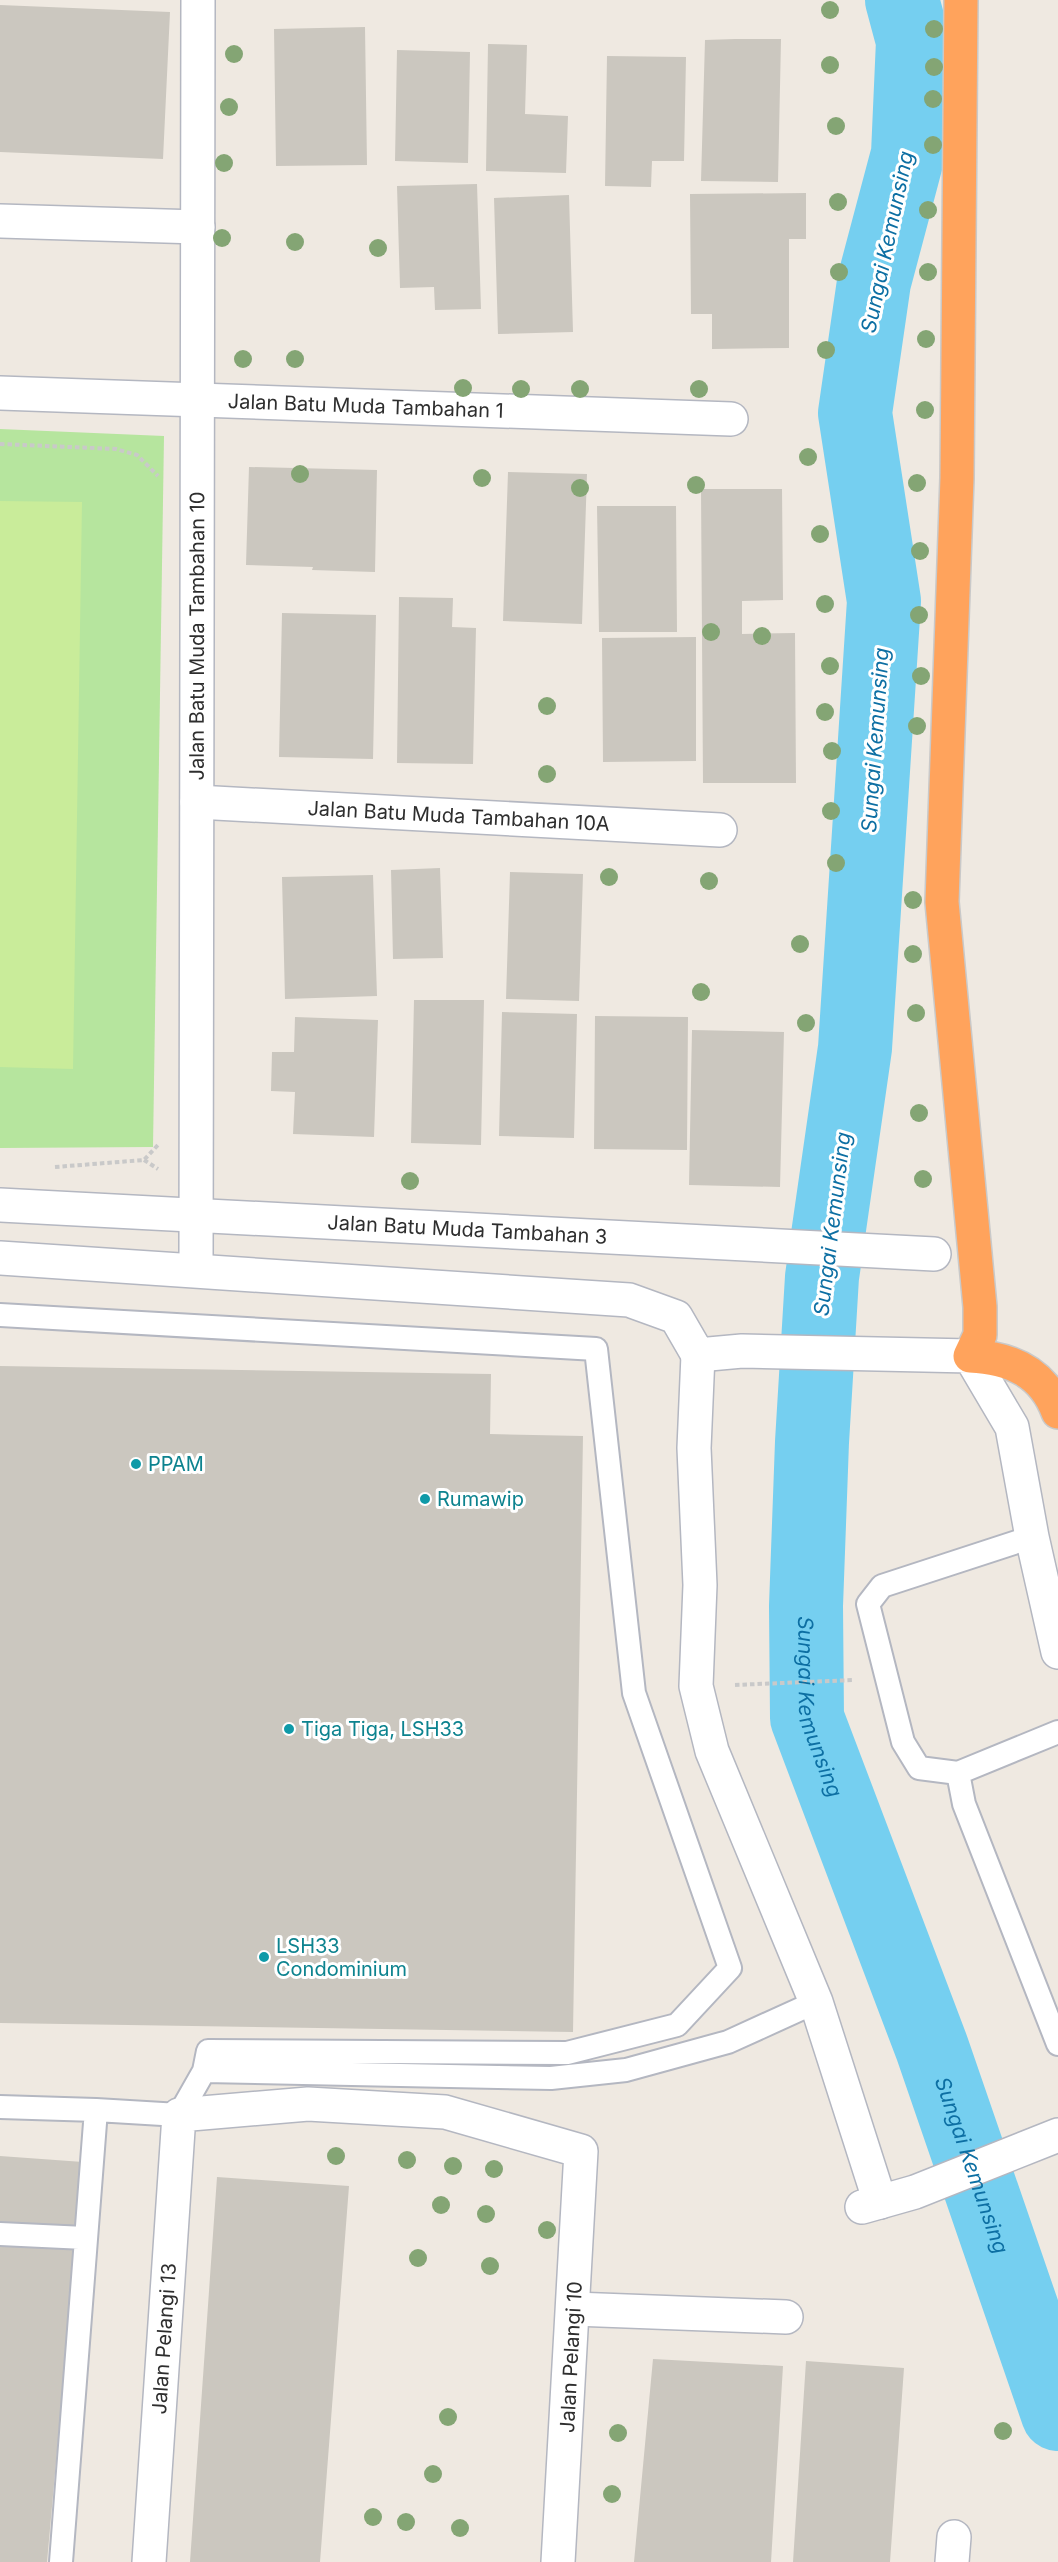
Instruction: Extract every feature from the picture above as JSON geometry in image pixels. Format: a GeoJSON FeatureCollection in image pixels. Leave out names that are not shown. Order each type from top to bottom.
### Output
{"type":"FeatureCollection","features":[{"type":"Feature","properties":{"kind":"highway"},"geometry":{"type":"LineString","coordinates":[[962,0],[957,478],[942,902],[980,1307],[980,1335],[970,1356],[997,1357],[1023,1367],[1041,1384],[1058,1412]]}},
{"type":"Feature","properties":{"kind":"street","name":"Jalan Batu Muda Tambahan 10"},"geometry":{"type":"LineString","coordinates":[[196,1270],[198,0]]}},
{"type":"Feature","properties":{"kind":"street"},"geometry":{"type":"LineString","coordinates":[[0,221],[198,227]]}},
{"type":"Feature","properties":{"kind":"street","name":"Jalan Batu Muda Tambahan 1"},"geometry":{"type":"LineString","coordinates":[[0,393],[731,419]]}},
{"type":"Feature","properties":{"kind":"street","name":"Jalan Batu Muda Tambahan 10A"},"geometry":{"type":"LineString","coordinates":[[197,802],[720,830]]}},
{"type":"Feature","properties":{"kind":"street","name":"Jalan Batu Muda Tambahan 3"},"geometry":{"type":"LineString","coordinates":[[0,1205],[934,1254]]}},
{"type":"Feature","properties":{"kind":"street"},"geometry":{"type":"LineString","coordinates":[[0,1258],[629,1300],[676,1317],[698,1355],[694,1448],[700,1585],[696,1686],[712,1751],[816,2002],[871,2204],[915,2192],[1050,2139]]}},
{"type":"Feature","properties":{"kind":"street"},"geometry":{"type":"LineString","coordinates":[[698,1355],[742,1351],[970,1356],[1012,1426],[1032,1538],[1058,1652]]}},
{"type":"Feature","properties":{"kind":"street","name":"Jalan Pelangi 10"},"geometry":{"type":"LineString","coordinates":[[179,2115],[308,2104],[445,2112],[581,2151],[558,2562]]}},
{"type":"Feature","properties":{"kind":"street","name":"Jalan Pelangi 13"},"geometry":{"type":"LineString","coordinates":[[149,2562],[179,2115]]}},
{"type":"Feature","properties":{"kind":"street"},"geometry":{"type":"LineString","coordinates":[[574,2308],[786,2317]]}},
{"type":"Feature","properties":{"kind":"lane"},"geometry":{"type":"LineString","coordinates":[[0,1315],[596,1349],[634,1693],[730,1968],[677,2025],[567,2053],[208,2051],[204,2071],[179,2115],[0,2107]]}},
{"type":"Feature","properties":{"kind":"lane"},"geometry":{"type":"LineString","coordinates":[[1032,1538],[882,1586],[868,1604],[903,1742],[919,1768],[958,1773],[1058,1732]]}},
{"type":"Feature","properties":{"kind":"lane"},"geometry":{"type":"LineString","coordinates":[[958,1773],[964,1804],[1058,2044]]}},
{"type":"Feature","properties":{"kind":"lane"},"geometry":{"type":"LineString","coordinates":[[204,2071],[551,2078],[615,2071],[728,2042],[816,2002]]}},
{"type":"Feature","properties":{"kind":"lane"},"geometry":{"type":"LineString","coordinates":[[61,2562],[96,2110]]}},
{"type":"Feature","properties":{"kind":"lane"},"geometry":{"type":"LineString","coordinates":[[0,2234],[86,2238]]}},
{"type":"Feature","properties":{"kind":"path"},"geometry":{"type":"LineString","coordinates":[[0,444],[116,449],[137,455],[156,472],[160,481]]}},
{"type":"Feature","properties":{"kind":"path"},"geometry":{"type":"LineString","coordinates":[[44,1168],[144,1160],[164,1139]]}},
{"type":"Feature","properties":{"kind":"path"},"geometry":{"type":"LineString","coordinates":[[696,1686],[886,1678]]}},
{"type":"Feature","properties":{"kind":"green space"},"geometry":{"type":"Polygon","coordinates":[[[0,429],[164,436],[153,1147],[0,1148],[0,429]]]}},
{"type":"Feature","properties":{"kind":"green space"},"geometry":{"type":"Polygon","coordinates":[[[0,501],[82,502],[73,1069],[0,1067],[0,501]]]}},
{"type":"Feature","properties":{"kind":"building"},"geometry":{"type":"Polygon","coordinates":[[[0,5],[170,12],[163,159],[0,152],[0,5]]]}},
{"type":"Feature","properties":{"kind":"building"},"geometry":{"type":"Polygon","coordinates":[[[365,27],[367,165],[276,166],[274,29],[365,27]]]}},
{"type":"Feature","properties":{"kind":"building"},"geometry":{"type":"Polygon","coordinates":[[[781,39],[778,182],[701,181],[705,40],[781,39]]]}},
{"type":"Feature","properties":{"kind":"building"},"geometry":{"type":"Polygon","coordinates":[[[488,44],[527,45],[525,114],[568,116],[566,173],[486,171],[488,44]]]}},
{"type":"Feature","properties":{"kind":"building"},"geometry":{"type":"Polygon","coordinates":[[[397,50],[470,52],[468,163],[395,161],[397,50]]]}},
{"type":"Feature","properties":{"kind":"building"},"geometry":{"type":"Polygon","coordinates":[[[607,56],[686,57],[684,161],[652,161],[651,187],[605,186],[607,56]]]}},
{"type":"Feature","properties":{"kind":"building"},"geometry":{"type":"Polygon","coordinates":[[[477,184],[481,309],[435,310],[434,287],[400,288],[397,186],[477,184]]]}},
{"type":"Feature","properties":{"kind":"building"},"geometry":{"type":"Polygon","coordinates":[[[806,193],[806,239],[789,239],[789,348],[712,349],[712,314],[691,314],[690,194],[806,193]]]}},
{"type":"Feature","properties":{"kind":"building"},"geometry":{"type":"Polygon","coordinates":[[[569,195],[573,332],[498,334],[494,198],[569,195]]]}},
{"type":"Feature","properties":{"kind":"building"},"geometry":{"type":"Polygon","coordinates":[[[249,467],[377,470],[375,572],[246,565],[249,467]]]}},
{"type":"Feature","properties":{"kind":"building"},"geometry":{"type":"Polygon","coordinates":[[[508,472],[587,474],[582,624],[503,621],[508,472]]]}},
{"type":"Feature","properties":{"kind":"building"},"geometry":{"type":"Polygon","coordinates":[[[701,489],[782,489],[783,600],[742,601],[742,634],[795,633],[796,783],[703,783],[701,489]]]}},
{"type":"Feature","properties":{"kind":"building"},"geometry":{"type":"Polygon","coordinates":[[[597,506],[676,506],[677,632],[599,632],[597,506]]]}},
{"type":"Feature","properties":{"kind":"building"},"geometry":{"type":"Polygon","coordinates":[[[399,597],[453,598],[452,627],[476,628],[473,764],[397,763],[399,597]]]}},
{"type":"Feature","properties":{"kind":"building"},"geometry":{"type":"Polygon","coordinates":[[[282,613],[376,615],[373,759],[279,757],[282,613]]]}},
{"type":"Feature","properties":{"kind":"building"},"geometry":{"type":"Polygon","coordinates":[[[696,637],[696,761],[603,762],[602,638],[696,637]]]}},
{"type":"Feature","properties":{"kind":"building"},"geometry":{"type":"Polygon","coordinates":[[[440,868],[443,958],[393,959],[391,870],[440,868]]]}},
{"type":"Feature","properties":{"kind":"building"},"geometry":{"type":"Polygon","coordinates":[[[510,872],[583,874],[579,1001],[506,999],[510,872]]]}},
{"type":"Feature","properties":{"kind":"building"},"geometry":{"type":"Polygon","coordinates":[[[373,875],[377,996],[285,999],[282,877],[373,875]]]}},
{"type":"Feature","properties":{"kind":"building"},"geometry":{"type":"Polygon","coordinates":[[[414,1000],[484,1000],[481,1145],[411,1143],[414,1000]]]}},
{"type":"Feature","properties":{"kind":"building"},"geometry":{"type":"Polygon","coordinates":[[[502,1012],[577,1014],[574,1138],[499,1136],[502,1012]]]}},
{"type":"Feature","properties":{"kind":"building"},"geometry":{"type":"Polygon","coordinates":[[[595,1016],[688,1017],[687,1150],[594,1149],[595,1016]]]}},
{"type":"Feature","properties":{"kind":"building"},"geometry":{"type":"Polygon","coordinates":[[[295,1017],[378,1020],[374,1137],[293,1134],[295,1092],[271,1091],[272,1052],[294,1052],[295,1017]]]}},
{"type":"Feature","properties":{"kind":"building"},"geometry":{"type":"Polygon","coordinates":[[[692,1030],[784,1032],[780,1187],[689,1185],[692,1030]]]}},
{"type":"Feature","properties":{"kind":"building","name":"Tiga Tiga, LSH33"},"geometry":{"type":"Polygon","coordinates":[[[0,1366],[491,1374],[490,1434],[583,1436],[573,2032],[0,2023],[0,1366]]]}},
{"type":"Feature","properties":{"kind":"building"},"geometry":{"type":"Polygon","coordinates":[[[0,2156],[83,2162],[47,2562],[0,2562],[0,2156]]]}},
{"type":"Feature","properties":{"kind":"building"},"geometry":{"type":"Polygon","coordinates":[[[217,2177],[349,2186],[320,2562],[190,2562],[217,2177]]]}},
{"type":"Feature","properties":{"kind":"building"},"geometry":{"type":"Polygon","coordinates":[[[653,2359],[783,2366],[771,2562],[634,2562],[653,2359]]]}},
{"type":"Feature","properties":{"kind":"building"},"geometry":{"type":"Polygon","coordinates":[[[806,2361],[904,2368],[890,2562],[793,2562],[806,2361]]]}},
{"type":"Feature","properties":{"kind":"waterway","name":"Sungai Kemunsing"},"geometry":{"type":"LineString","coordinates":[[902,0],[913,41],[908,154],[874,282],[855,413],[884,601],[855,1048],[822,1277],[812,1442],[806,1606],[807,1718],[932,2048],[1058,2414]]}},
{"type":"Feature","properties":{"kind":"place","name":"PPAM"},"geometry":{"type":"Point","coordinates":[136,1464]}},
{"type":"Feature","properties":{"kind":"place","name":"Rumawip"},"geometry":{"type":"Point","coordinates":[425,1499]}},
{"type":"Feature","properties":{"kind":"place","name":"Tiga Tiga, LSH33"},"geometry":{"type":"Point","coordinates":[289,1729]}},
{"type":"Feature","properties":{"kind":"place","name":"LSH33 Condominium"},"geometry":{"type":"Point","coordinates":[264,1957]}}]}
